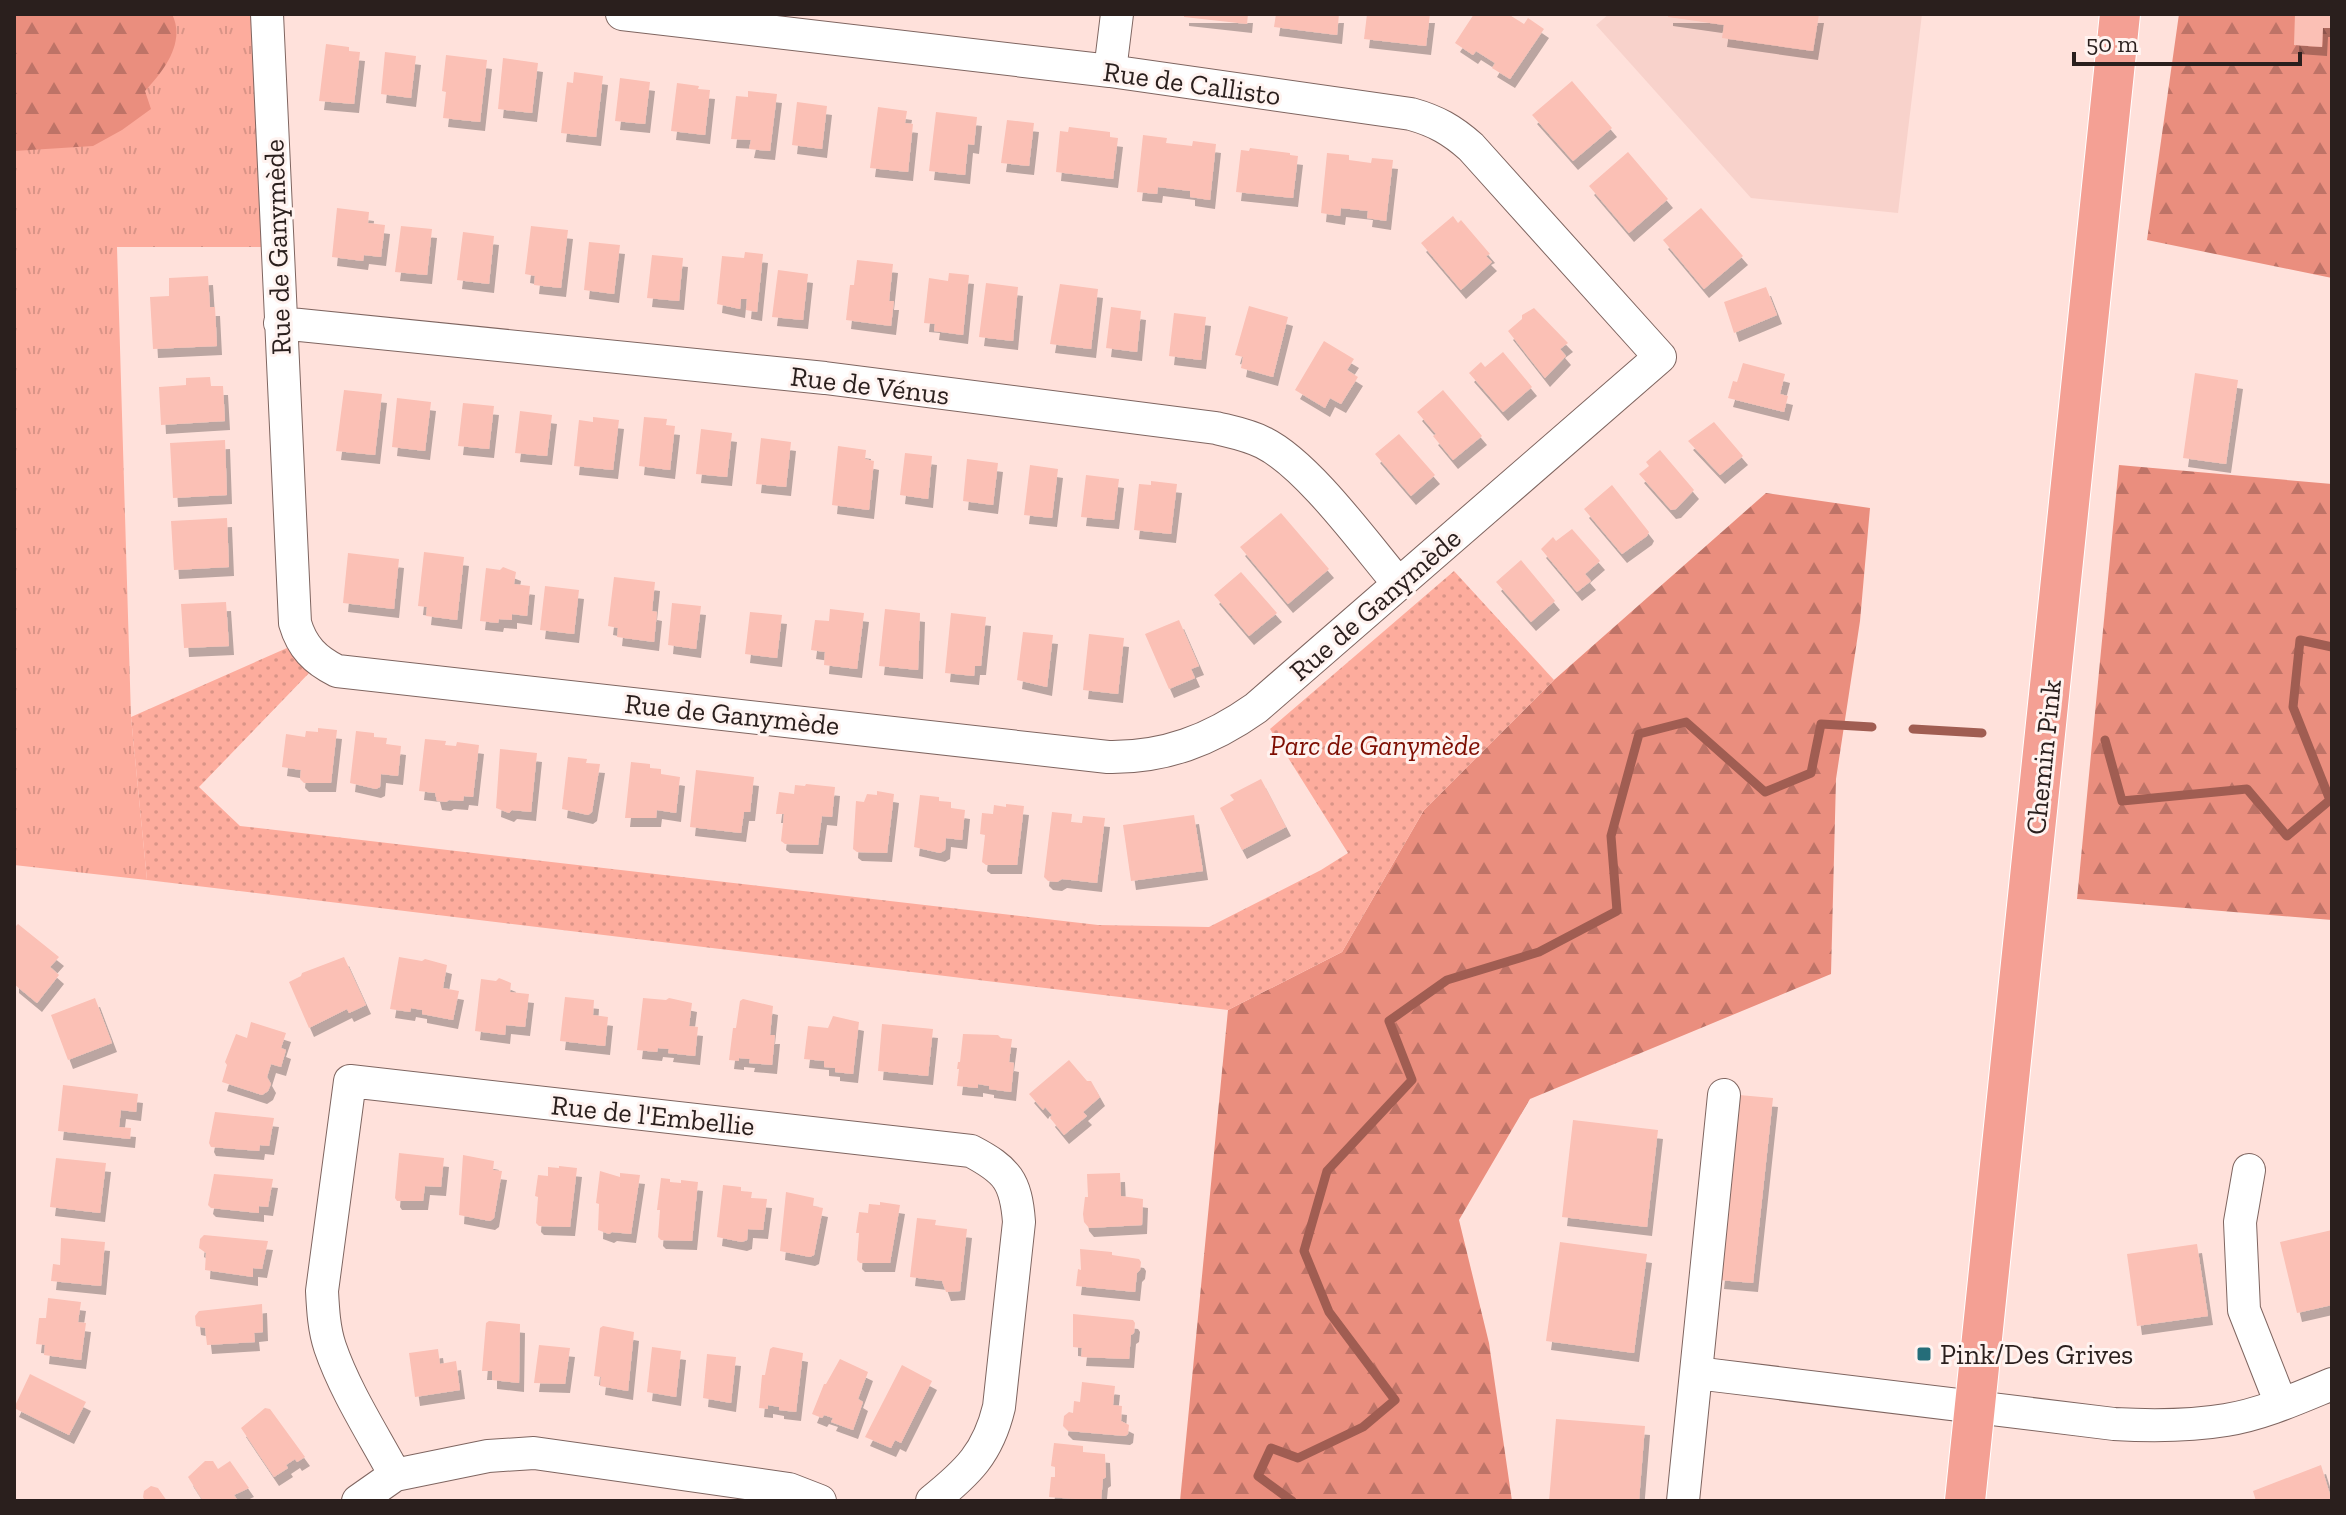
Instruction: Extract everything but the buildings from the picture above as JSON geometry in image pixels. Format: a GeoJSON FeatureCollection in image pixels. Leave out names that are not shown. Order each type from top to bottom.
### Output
{"type":"FeatureCollection","features":[{"type":"Feature","properties":{"kind":"main road","name":"Chemin Pink"},"geometry":{"type":"LineString","coordinates":[[1965,1501],[2120,14]]}},
{"type":"Feature","properties":{"kind":"street","name":"Rue de Ganymède"},"geometry":{"type":"LineString","coordinates":[[267,14],[295,623],[299,639],[309,652],[337,671],[1108,757],[1133,757],[1194,743],[1233,724],[1256,708],[1660,357]]}},
{"type":"Feature","properties":{"kind":"street","name":"Rue de Callisto"},"geometry":{"type":"LineString","coordinates":[[622,14],[1110,71],[1435,120],[1454,131],[1471,147],[1660,357]]}},
{"type":"Feature","properties":{"kind":"street"},"geometry":{"type":"LineString","coordinates":[[1110,71],[1117,14]]}},
{"type":"Feature","properties":{"kind":"street","name":"Rue de Vénus"},"geometry":{"type":"LineString","coordinates":[[280,323],[825,378],[1230,432],[1266,444],[1304,473],[1398,583]]}},
{"type":"Feature","properties":{"kind":"street","name":"Rue de l'Embellie"},"geometry":{"type":"LineString","coordinates":[[395,1475],[341,1373],[329,1346],[324,1319],[322,1291],[350,1081],[971,1151],[994,1163],[1010,1179],[1018,1200],[1019,1222],[999,1407],[992,1435],[978,1459],[932,1501]]}},
{"type":"Feature","properties":{"kind":"street"},"geometry":{"type":"LineString","coordinates":[[1683,1501],[1724,1095]]}},
{"type":"Feature","properties":{"kind":"street"},"geometry":{"type":"LineString","coordinates":[[2249,1170],[2240,1222],[2244,1310],[2281,1404]]}},
{"type":"Feature","properties":{"kind":"street"},"geometry":{"type":"LineString","coordinates":[[1696,1373],[2149,1426],[2227,1420],[2332,1384]]}},
{"type":"Feature","properties":{"kind":"street"},"geometry":{"type":"LineString","coordinates":[[358,1501],[395,1475],[488,1456],[534,1453],[789,1489],[820,1501]]}},
{"type":"Feature","properties":{"kind":"shaded area"},"geometry":{"type":"Polygon","coordinates":[[[1609,14],[1922,14],[1898,213],[1751,198],[1596,25],[1609,14]]]}},
{"type":"Feature","properties":{"kind":"green space"},"geometry":{"type":"Polygon","coordinates":[[[14,14],[253,14],[263,247],[117,247],[131,717],[147,880],[14,865],[14,14]]]}},
{"type":"Feature","properties":{"kind":"green space"},"geometry":{"type":"Polygon","coordinates":[[[14,14],[172,14],[176,25],[175,45],[166,65],[145,91],[151,109],[93,146],[14,151],[14,14]]]}},
{"type":"Feature","properties":{"kind":"green space"},"geometry":{"type":"Polygon","coordinates":[[[2179,14],[2332,14],[2332,278],[2147,240],[2179,14]]]}},
{"type":"Feature","properties":{"kind":"green space"},"geometry":{"type":"Polygon","coordinates":[[[2119,465],[2332,484],[2332,920],[2077,899],[2119,465]]]}},
{"type":"Feature","properties":{"kind":"green space"},"geometry":{"type":"Polygon","coordinates":[[[1766,493],[1870,508],[1860,621],[1836,779],[1831,974],[1530,1099],[1459,1220],[1489,1343],[1512,1501],[1180,1501],[1228,1010],[1342,952],[1424,810],[1554,680],[1766,493]]]}},
{"type":"Feature","properties":{"kind":"green space","name":"Parc de Ganymède"},"geometry":{"type":"Polygon","coordinates":[[[1454,571],[1554,680],[1424,810],[1342,952],[1228,1010],[147,880],[131,717],[287,648],[311,671],[199,787],[240,826],[1098,925],[1209,927],[1348,853],[1270,729],[1454,571]]]}},
{"type":"Feature","properties":{"kind":"waterway"},"geometry":{"type":"LineString","coordinates":[[2105,740],[2122,801],[2247,789],[2287,836],[2330,800],[2293,707],[2300,640],[2332,647]]}},
{"type":"Feature","properties":{"kind":"waterway"},"geometry":{"type":"LineString","coordinates":[[1292,1501],[1258,1476],[1271,1448],[1298,1458],[1363,1427],[1395,1400],[1329,1312],[1304,1251],[1327,1171],[1412,1080],[1389,1021],[1447,980],[1539,952],[1617,911],[1611,836],[1639,734],[1686,722],[1765,792],[1811,773],[1821,724],[1872,727]]}},
{"type":"Feature","properties":{"kind":"waterway"},"geometry":{"type":"LineString","coordinates":[[1913,729],[1982,733]]}},
{"type":"Feature","properties":{"kind":"place","name":"Pink/Des Grives"},"geometry":{"type":"Point","coordinates":[1924,1354]}}]}
